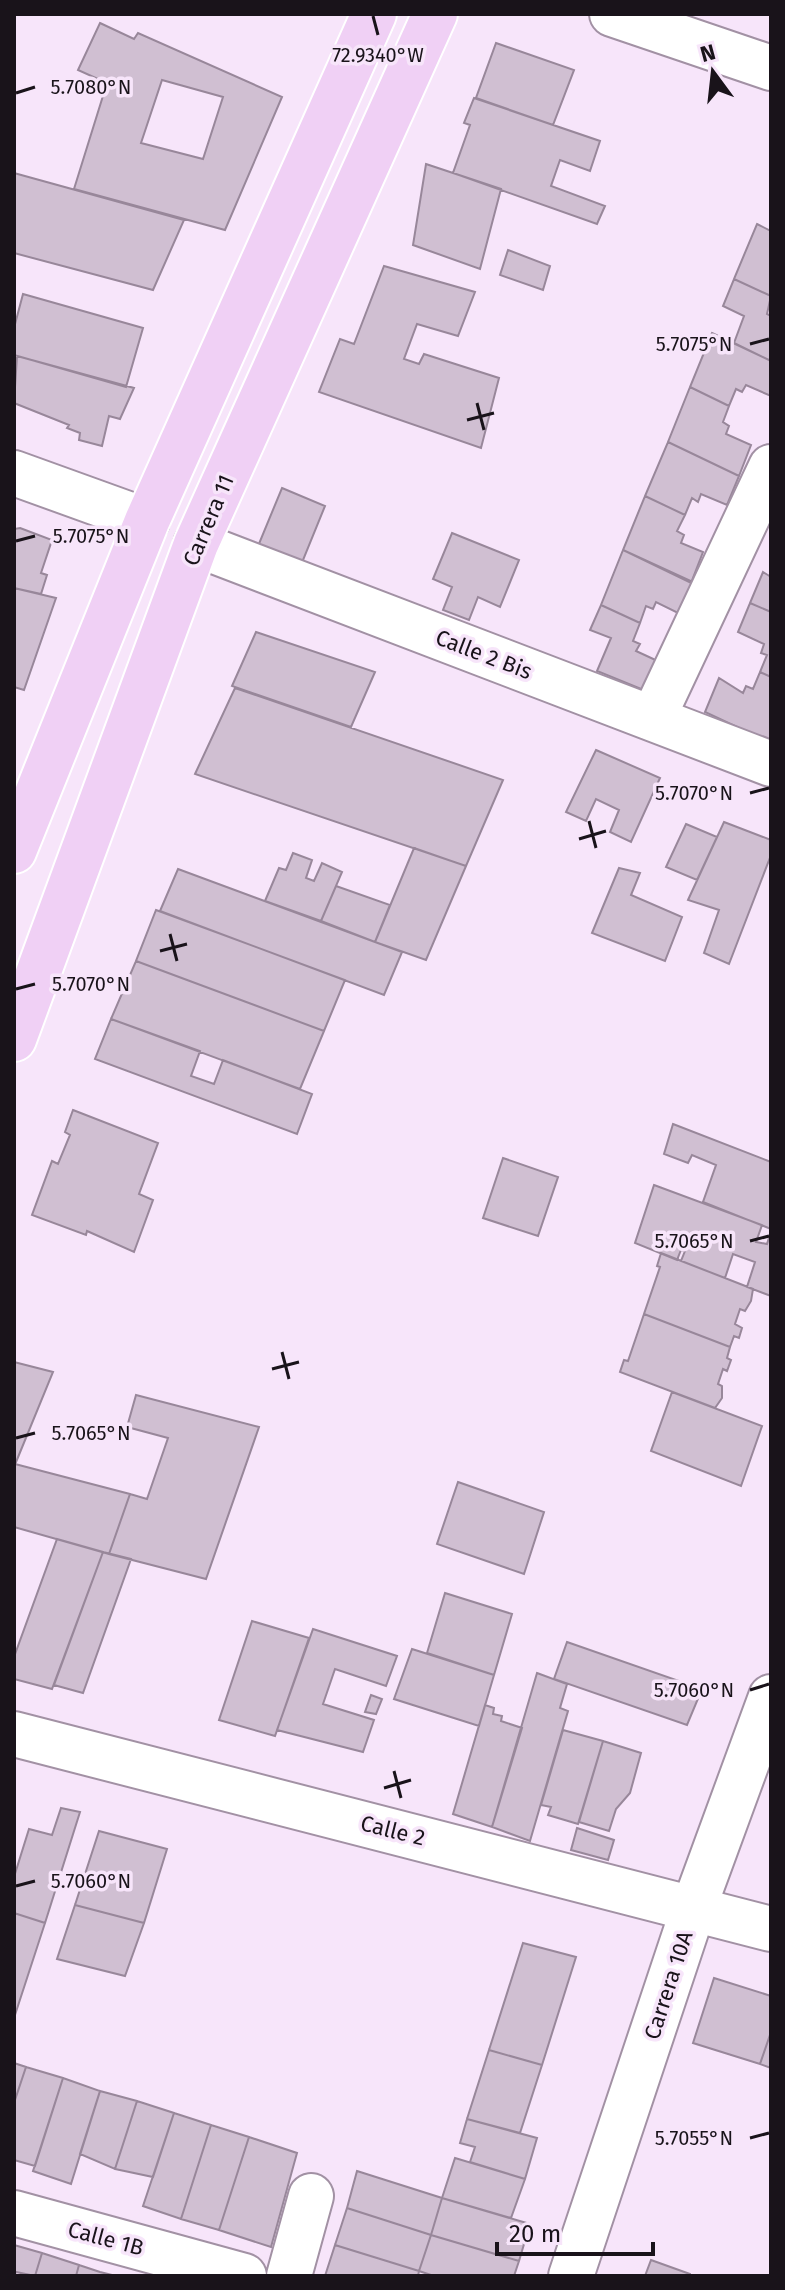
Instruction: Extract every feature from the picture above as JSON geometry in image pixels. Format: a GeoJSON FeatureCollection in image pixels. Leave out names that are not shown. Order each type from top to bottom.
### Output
{"type":"FeatureCollection","features":[{"type":"Feature","properties":{"kind":"main road"},"geometry":{"type":"LineString","coordinates":[[14,851],[147,521],[374,14]]}},
{"type":"Feature","properties":{"kind":"main road","name":"Carrera 11"},"geometry":{"type":"LineString","coordinates":[[14,1039],[196,544],[435,14]]}},
{"type":"Feature","properties":{"kind":"street"},"geometry":{"type":"LineString","coordinates":[[612,14],[771,68]]}},
{"type":"Feature","properties":{"kind":"street"},"geometry":{"type":"LineString","coordinates":[[653,718],[771,467]]}},
{"type":"Feature","properties":{"kind":"street"},"geometry":{"type":"LineString","coordinates":[[14,473],[147,521]]}},
{"type":"Feature","properties":{"kind":"street","name":"Calle 2 Bis"},"geometry":{"type":"LineString","coordinates":[[196,544],[771,764]]}},
{"type":"Feature","properties":{"kind":"street","name":"Carrera 10A"},"geometry":{"type":"LineString","coordinates":[[571,2276],[694,1907],[771,1697]]}},
{"type":"Feature","properties":{"kind":"street","name":"Calle 2"},"geometry":{"type":"LineString","coordinates":[[14,1734],[771,1929]]}},
{"type":"Feature","properties":{"kind":"street"},"geometry":{"type":"LineString","coordinates":[[289,2276],[311,2196]]}},
{"type":"Feature","properties":{"kind":"street","name":"Calle 1B"},"geometry":{"type":"LineString","coordinates":[[14,2213],[244,2276]]}},
{"type":"Feature","properties":{"kind":"building"},"geometry":{"type":"Polygon","coordinates":[[[100,23],[134,39],[138,33],[282,97],[225,230],[74,189],[107,83],[78,70],[100,23]],[[162,80],[141,143],[203,159],[223,97],[162,80]]]}},
{"type":"Feature","properties":{"kind":"building"},"geometry":{"type":"Polygon","coordinates":[[[496,43],[574,70],[553,125],[476,98],[496,43]]]}},
{"type":"Feature","properties":{"kind":"building"},"geometry":{"type":"Polygon","coordinates":[[[474,98],[600,141],[590,171],[560,160],[551,186],[605,206],[597,224],[453,173],[470,125],[464,123],[474,98]]]}},
{"type":"Feature","properties":{"kind":"building"},"geometry":{"type":"Polygon","coordinates":[[[426,164],[501,189],[480,269],[413,245],[426,164]]]}},
{"type":"Feature","properties":{"kind":"building"},"geometry":{"type":"Polygon","coordinates":[[[14,173],[184,220],[153,290],[14,253],[14,173]]]}},
{"type":"Feature","properties":{"kind":"building"},"geometry":{"type":"Polygon","coordinates":[[[757,224],[771,231],[771,296],[734,279],[757,224]]]}},
{"type":"Feature","properties":{"kind":"building"},"geometry":{"type":"Polygon","coordinates":[[[508,250],[550,266],[543,290],[500,275],[508,250]]]}},
{"type":"Feature","properties":{"kind":"building"},"geometry":{"type":"Polygon","coordinates":[[[384,266],[475,292],[458,336],[417,324],[404,359],[419,364],[424,354],[499,378],[481,448],[319,392],[340,339],[354,344],[384,266]]]}},
{"type":"Feature","properties":{"kind":"building"},"geometry":{"type":"Polygon","coordinates":[[[734,279],[771,296],[767,314],[771,316],[771,361],[734,343],[744,316],[723,306],[734,279]]]}},
{"type":"Feature","properties":{"kind":"building"},"geometry":{"type":"Polygon","coordinates":[[[23,294],[143,328],[126,387],[14,355],[14,328],[23,294]]]}},
{"type":"Feature","properties":{"kind":"building"},"geometry":{"type":"Polygon","coordinates":[[[712,333],[771,361],[771,396],[746,385],[742,392],[736,389],[729,406],[690,387],[712,333]]]}},
{"type":"Feature","properties":{"kind":"building"},"geometry":{"type":"Polygon","coordinates":[[[17,356],[134,388],[120,419],[109,416],[102,446],[79,440],[80,433],[67,428],[69,425],[14,403],[17,356]]]}},
{"type":"Feature","properties":{"kind":"building"},"geometry":{"type":"Polygon","coordinates":[[[690,387],[729,406],[723,422],[729,426],[726,434],[751,445],[739,476],[668,442],[690,387]]]}},
{"type":"Feature","properties":{"kind":"building"},"geometry":{"type":"Polygon","coordinates":[[[668,442],[739,476],[727,505],[701,494],[698,502],[692,498],[685,515],[645,496],[668,442]]]}},
{"type":"Feature","properties":{"kind":"building"},"geometry":{"type":"Polygon","coordinates":[[[282,488],[325,506],[299,570],[256,551],[282,488]]]}},
{"type":"Feature","properties":{"kind":"building"},"geometry":{"type":"Polygon","coordinates":[[[645,496],[685,515],[677,531],[684,535],[681,543],[703,552],[691,583],[623,550],[645,496]]]}},
{"type":"Feature","properties":{"kind":"building"},"geometry":{"type":"Polygon","coordinates":[[[20,528],[52,540],[41,573],[47,575],[41,594],[14,588],[14,529],[20,528]]]}},
{"type":"Feature","properties":{"kind":"building"},"geometry":{"type":"Polygon","coordinates":[[[452,533],[519,560],[500,607],[478,597],[469,620],[443,610],[452,587],[433,579],[452,533]]]}},
{"type":"Feature","properties":{"kind":"building"},"geometry":{"type":"Polygon","coordinates":[[[623,550],[695,583],[678,613],[656,602],[653,609],[646,606],[640,623],[601,605],[623,550]]]}},
{"type":"Feature","properties":{"kind":"building"},"geometry":{"type":"Polygon","coordinates":[[[763,572],[771,577],[771,612],[750,603],[763,572]]]}},
{"type":"Feature","properties":{"kind":"building"},"geometry":{"type":"Polygon","coordinates":[[[14,588],[56,598],[24,690],[14,687],[14,588]]]}},
{"type":"Feature","properties":{"kind":"building"},"geometry":{"type":"Polygon","coordinates":[[[750,603],[771,612],[771,677],[760,672],[767,655],[761,653],[764,644],[738,632],[750,603]]]}},
{"type":"Feature","properties":{"kind":"building"},"geometry":{"type":"Polygon","coordinates":[[[601,605],[640,623],[633,641],[640,644],[636,651],[662,663],[646,691],[597,671],[611,638],[590,630],[601,605]]]}},
{"type":"Feature","properties":{"kind":"building"},"geometry":{"type":"Polygon","coordinates":[[[256,632],[375,672],[351,727],[232,686],[256,632]]]}},
{"type":"Feature","properties":{"kind":"building"},"geometry":{"type":"Polygon","coordinates":[[[760,672],[771,677],[771,743],[705,712],[719,678],[743,693],[746,686],[753,689],[760,672]]]}},
{"type":"Feature","properties":{"kind":"building"},"geometry":{"type":"Polygon","coordinates":[[[235,688],[503,780],[466,866],[195,774],[235,688]]]}},
{"type":"Feature","properties":{"kind":"building"},"geometry":{"type":"Polygon","coordinates":[[[596,750],[660,778],[631,842],[610,832],[619,810],[596,799],[586,821],[566,812],[596,750]]]}},
{"type":"Feature","properties":{"kind":"building"},"geometry":{"type":"Polygon","coordinates":[[[724,822],[771,840],[771,855],[729,964],[704,953],[719,910],[688,900],[724,822]]]}},
{"type":"Feature","properties":{"kind":"building"},"geometry":{"type":"Polygon","coordinates":[[[686,824],[717,837],[697,880],[666,867],[686,824]]]}},
{"type":"Feature","properties":{"kind":"building"},"geometry":{"type":"Polygon","coordinates":[[[414,848],[466,866],[426,960],[375,942],[414,848]]]}},
{"type":"Feature","properties":{"kind":"building"},"geometry":{"type":"Polygon","coordinates":[[[293,853],[312,860],[306,878],[314,881],[322,863],[342,872],[321,921],[265,901],[279,868],[286,870],[293,853]]]}},
{"type":"Feature","properties":{"kind":"building"},"geometry":{"type":"Polygon","coordinates":[[[619,868],[640,873],[631,895],[682,917],[665,961],[592,933],[619,868]]]}},
{"type":"Feature","properties":{"kind":"building"},"geometry":{"type":"Polygon","coordinates":[[[178,869],[402,952],[384,995],[160,911],[178,869]]]}},
{"type":"Feature","properties":{"kind":"building"},"geometry":{"type":"Polygon","coordinates":[[[336,886],[390,905],[375,942],[321,921],[336,886]]]}},
{"type":"Feature","properties":{"kind":"building"},"geometry":{"type":"Polygon","coordinates":[[[156,910],[345,980],[324,1031],[136,961],[156,910]]]}},
{"type":"Feature","properties":{"kind":"building"},"geometry":{"type":"Polygon","coordinates":[[[136,961],[324,1031],[300,1089],[111,1019],[136,961]]]}},
{"type":"Feature","properties":{"kind":"building"},"geometry":{"type":"Polygon","coordinates":[[[111,1019],[200,1051],[191,1076],[214,1084],[223,1060],[312,1094],[297,1134],[95,1059],[111,1019]]]}},
{"type":"Feature","properties":{"kind":"building"},"geometry":{"type":"Polygon","coordinates":[[[73,1110],[158,1143],[139,1194],[153,1200],[134,1252],[87,1231],[86,1235],[32,1215],[52,1161],[58,1164],[70,1135],[65,1132],[73,1110]]]}},
{"type":"Feature","properties":{"kind":"building"},"geometry":{"type":"Polygon","coordinates":[[[673,1124],[771,1162],[771,1229],[703,1202],[716,1165],[692,1155],[688,1163],[664,1154],[673,1124]]]}},
{"type":"Feature","properties":{"kind":"building"},"geometry":{"type":"Polygon","coordinates":[[[503,1158],[558,1177],[538,1236],[483,1218],[503,1158]]]}},
{"type":"Feature","properties":{"kind":"building"},"geometry":{"type":"Polygon","coordinates":[[[654,1185],[762,1225],[756,1242],[767,1244],[771,1231],[771,1296],[747,1287],[755,1262],[733,1254],[725,1278],[681,1261],[685,1251],[681,1250],[677,1260],[635,1243],[654,1185]]]}},
{"type":"Feature","properties":{"kind":"building"},"geometry":{"type":"Polygon","coordinates":[[[661,1253],[753,1289],[751,1301],[745,1311],[740,1309],[735,1324],[742,1328],[739,1338],[734,1336],[730,1347],[644,1314],[660,1267],[657,1266],[661,1253]]]}},
{"type":"Feature","properties":{"kind":"building"},"geometry":{"type":"Polygon","coordinates":[[[644,1314],[730,1347],[727,1358],[731,1360],[727,1371],[723,1369],[718,1384],[722,1386],[722,1398],[715,1408],[620,1372],[624,1360],[628,1361],[644,1314]]]}},
{"type":"Feature","properties":{"kind":"building"},"geometry":{"type":"Polygon","coordinates":[[[14,1362],[53,1372],[14,1467],[14,1362]]]}},
{"type":"Feature","properties":{"kind":"building"},"geometry":{"type":"Polygon","coordinates":[[[672,1392],[762,1426],[741,1486],[651,1451],[672,1392]]]}},
{"type":"Feature","properties":{"kind":"building"},"geometry":{"type":"Polygon","coordinates":[[[136,1395],[259,1427],[206,1579],[109,1554],[130,1494],[147,1499],[168,1438],[127,1427],[136,1395]]]}},
{"type":"Feature","properties":{"kind":"building"},"geometry":{"type":"Polygon","coordinates":[[[15,1464],[130,1494],[109,1554],[14,1527],[15,1464]]]}},
{"type":"Feature","properties":{"kind":"building"},"geometry":{"type":"Polygon","coordinates":[[[458,1482],[544,1512],[524,1574],[437,1544],[458,1482]]]}},
{"type":"Feature","properties":{"kind":"building"},"geometry":{"type":"Polygon","coordinates":[[[57,1539],[103,1552],[52,1689],[14,1679],[14,1657],[57,1539]]]}},
{"type":"Feature","properties":{"kind":"building"},"geometry":{"type":"Polygon","coordinates":[[[103,1552],[131,1559],[83,1693],[54,1685],[103,1552]]]}},
{"type":"Feature","properties":{"kind":"building"},"geometry":{"type":"Polygon","coordinates":[[[445,1593],[512,1614],[494,1675],[427,1653],[445,1593]]]}},
{"type":"Feature","properties":{"kind":"building"},"geometry":{"type":"Polygon","coordinates":[[[252,1621],[309,1638],[275,1736],[219,1720],[252,1621]]]}},
{"type":"Feature","properties":{"kind":"building"},"geometry":{"type":"Polygon","coordinates":[[[313,1629],[397,1656],[386,1686],[335,1669],[323,1704],[374,1720],[363,1752],[277,1730],[313,1629]]]}},
{"type":"Feature","properties":{"kind":"building"},"geometry":{"type":"Polygon","coordinates":[[[567,1642],[702,1689],[687,1725],[554,1679],[567,1642]]]}},
{"type":"Feature","properties":{"kind":"building"},"geometry":{"type":"Polygon","coordinates":[[[412,1649],[494,1675],[479,1726],[394,1699],[412,1649]]]}},
{"type":"Feature","properties":{"kind":"building"},"geometry":{"type":"Polygon","coordinates":[[[537,1673],[567,1684],[560,1708],[568,1711],[530,1841],[492,1827],[537,1673]]]}},
{"type":"Feature","properties":{"kind":"building"},"geometry":{"type":"Polygon","coordinates":[[[371,1695],[382,1699],[376,1714],[365,1712],[371,1695]]]}},
{"type":"Feature","properties":{"kind":"building"},"geometry":{"type":"Polygon","coordinates":[[[485,1705],[494,1708],[493,1714],[502,1716],[501,1721],[522,1728],[492,1827],[453,1814],[485,1705]]]}},
{"type":"Feature","properties":{"kind":"building"},"geometry":{"type":"Polygon","coordinates":[[[563,1730],[603,1741],[578,1824],[548,1815],[551,1807],[541,1805],[563,1730]]]}},
{"type":"Feature","properties":{"kind":"building"},"geometry":{"type":"Polygon","coordinates":[[[603,1741],[641,1753],[630,1793],[616,1809],[609,1831],[579,1822],[603,1741]]]}},
{"type":"Feature","properties":{"kind":"building"},"geometry":{"type":"Polygon","coordinates":[[[61,1808],[80,1812],[45,1923],[14,1913],[14,1877],[29,1829],[52,1835],[61,1808]]]}},
{"type":"Feature","properties":{"kind":"building"},"geometry":{"type":"Polygon","coordinates":[[[577,1828],[614,1840],[608,1860],[571,1850],[577,1828]]]}},
{"type":"Feature","properties":{"kind":"building"},"geometry":{"type":"Polygon","coordinates":[[[99,1831],[167,1849],[144,1923],[75,1905],[99,1831]]]}},
{"type":"Feature","properties":{"kind":"building"},"geometry":{"type":"Polygon","coordinates":[[[75,1905],[144,1923],[125,1976],[57,1959],[75,1905]]]}},
{"type":"Feature","properties":{"kind":"building"},"geometry":{"type":"Polygon","coordinates":[[[14,1913],[45,1923],[14,2018],[14,1913]]]}},
{"type":"Feature","properties":{"kind":"building"},"geometry":{"type":"Polygon","coordinates":[[[523,1943],[576,1957],[542,2065],[489,2050],[523,1943]]]}},
{"type":"Feature","properties":{"kind":"building"},"geometry":{"type":"Polygon","coordinates":[[[714,1978],[771,1996],[771,2032],[760,2064],[693,2043],[714,1978]]]}},
{"type":"Feature","properties":{"kind":"building"},"geometry":{"type":"Polygon","coordinates":[[[771,2032],[771,2068],[760,2064],[771,2032]]]}},
{"type":"Feature","properties":{"kind":"building"},"geometry":{"type":"Polygon","coordinates":[[[489,2050],[542,2065],[520,2133],[467,2119],[489,2050]]]}},
{"type":"Feature","properties":{"kind":"building"},"geometry":{"type":"Polygon","coordinates":[[[14,2063],[26,2067],[14,2103],[14,2063]]]}},
{"type":"Feature","properties":{"kind":"building"},"geometry":{"type":"Polygon","coordinates":[[[26,2067],[63,2078],[35,2166],[14,2160],[14,2103],[26,2067]]]}},
{"type":"Feature","properties":{"kind":"building"},"geometry":{"type":"Polygon","coordinates":[[[63,2078],[100,2091],[71,2184],[33,2171],[63,2078]]]}},
{"type":"Feature","properties":{"kind":"building"},"geometry":{"type":"Polygon","coordinates":[[[100,2091],[137,2101],[115,2169],[80,2154],[100,2091]]]}},
{"type":"Feature","properties":{"kind":"building"},"geometry":{"type":"Polygon","coordinates":[[[137,2101],[174,2113],[153,2177],[115,2169],[137,2101]]]}},
{"type":"Feature","properties":{"kind":"building"},"geometry":{"type":"Polygon","coordinates":[[[174,2113],[211,2125],[181,2219],[143,2206],[174,2113]]]}},
{"type":"Feature","properties":{"kind":"building"},"geometry":{"type":"Polygon","coordinates":[[[467,2119],[537,2138],[525,2179],[470,2162],[475,2147],[460,2143],[467,2119]]]}},
{"type":"Feature","properties":{"kind":"building"},"geometry":{"type":"Polygon","coordinates":[[[211,2125],[249,2137],[219,2230],[181,2219],[211,2125]]]}},
{"type":"Feature","properties":{"kind":"building"},"geometry":{"type":"Polygon","coordinates":[[[249,2137],[297,2153],[271,2247],[219,2230],[249,2137]]]}},
{"type":"Feature","properties":{"kind":"building"},"geometry":{"type":"Polygon","coordinates":[[[455,2158],[525,2179],[511,2218],[442,2198],[455,2158]]]}},
{"type":"Feature","properties":{"kind":"building"},"geometry":{"type":"Polygon","coordinates":[[[357,2171],[442,2198],[431,2235],[347,2208],[357,2171]]]}},
{"type":"Feature","properties":{"kind":"building"},"geometry":{"type":"Polygon","coordinates":[[[442,2198],[530,2224],[519,2261],[431,2235],[442,2198]]]}},
{"type":"Feature","properties":{"kind":"building"},"geometry":{"type":"Polygon","coordinates":[[[347,2208],[431,2235],[419,2271],[335,2245],[347,2208]]]}},
{"type":"Feature","properties":{"kind":"building"},"geometry":{"type":"Polygon","coordinates":[[[431,2235],[519,2261],[514,2276],[434,2276],[419,2271],[431,2235]]]}},
{"type":"Feature","properties":{"kind":"building"},"geometry":{"type":"Polygon","coordinates":[[[14,2245],[42,2253],[35,2276],[16,2272],[14,2276],[14,2245]]]}},
{"type":"Feature","properties":{"kind":"building"},"geometry":{"type":"Polygon","coordinates":[[[335,2245],[419,2271],[418,2276],[325,2276],[335,2245]]]}},
{"type":"Feature","properties":{"kind":"building"},"geometry":{"type":"Polygon","coordinates":[[[42,2253],[79,2265],[76,2276],[35,2276],[42,2253]]]}},
{"type":"Feature","properties":{"kind":"building"},"geometry":{"type":"Polygon","coordinates":[[[651,2260],[690,2274],[690,2276],[645,2276],[651,2260]]]}},
{"type":"Feature","properties":{"kind":"building"},"geometry":{"type":"Polygon","coordinates":[[[79,2265],[100,2272],[116,2276],[76,2276],[79,2265]]]}}]}
